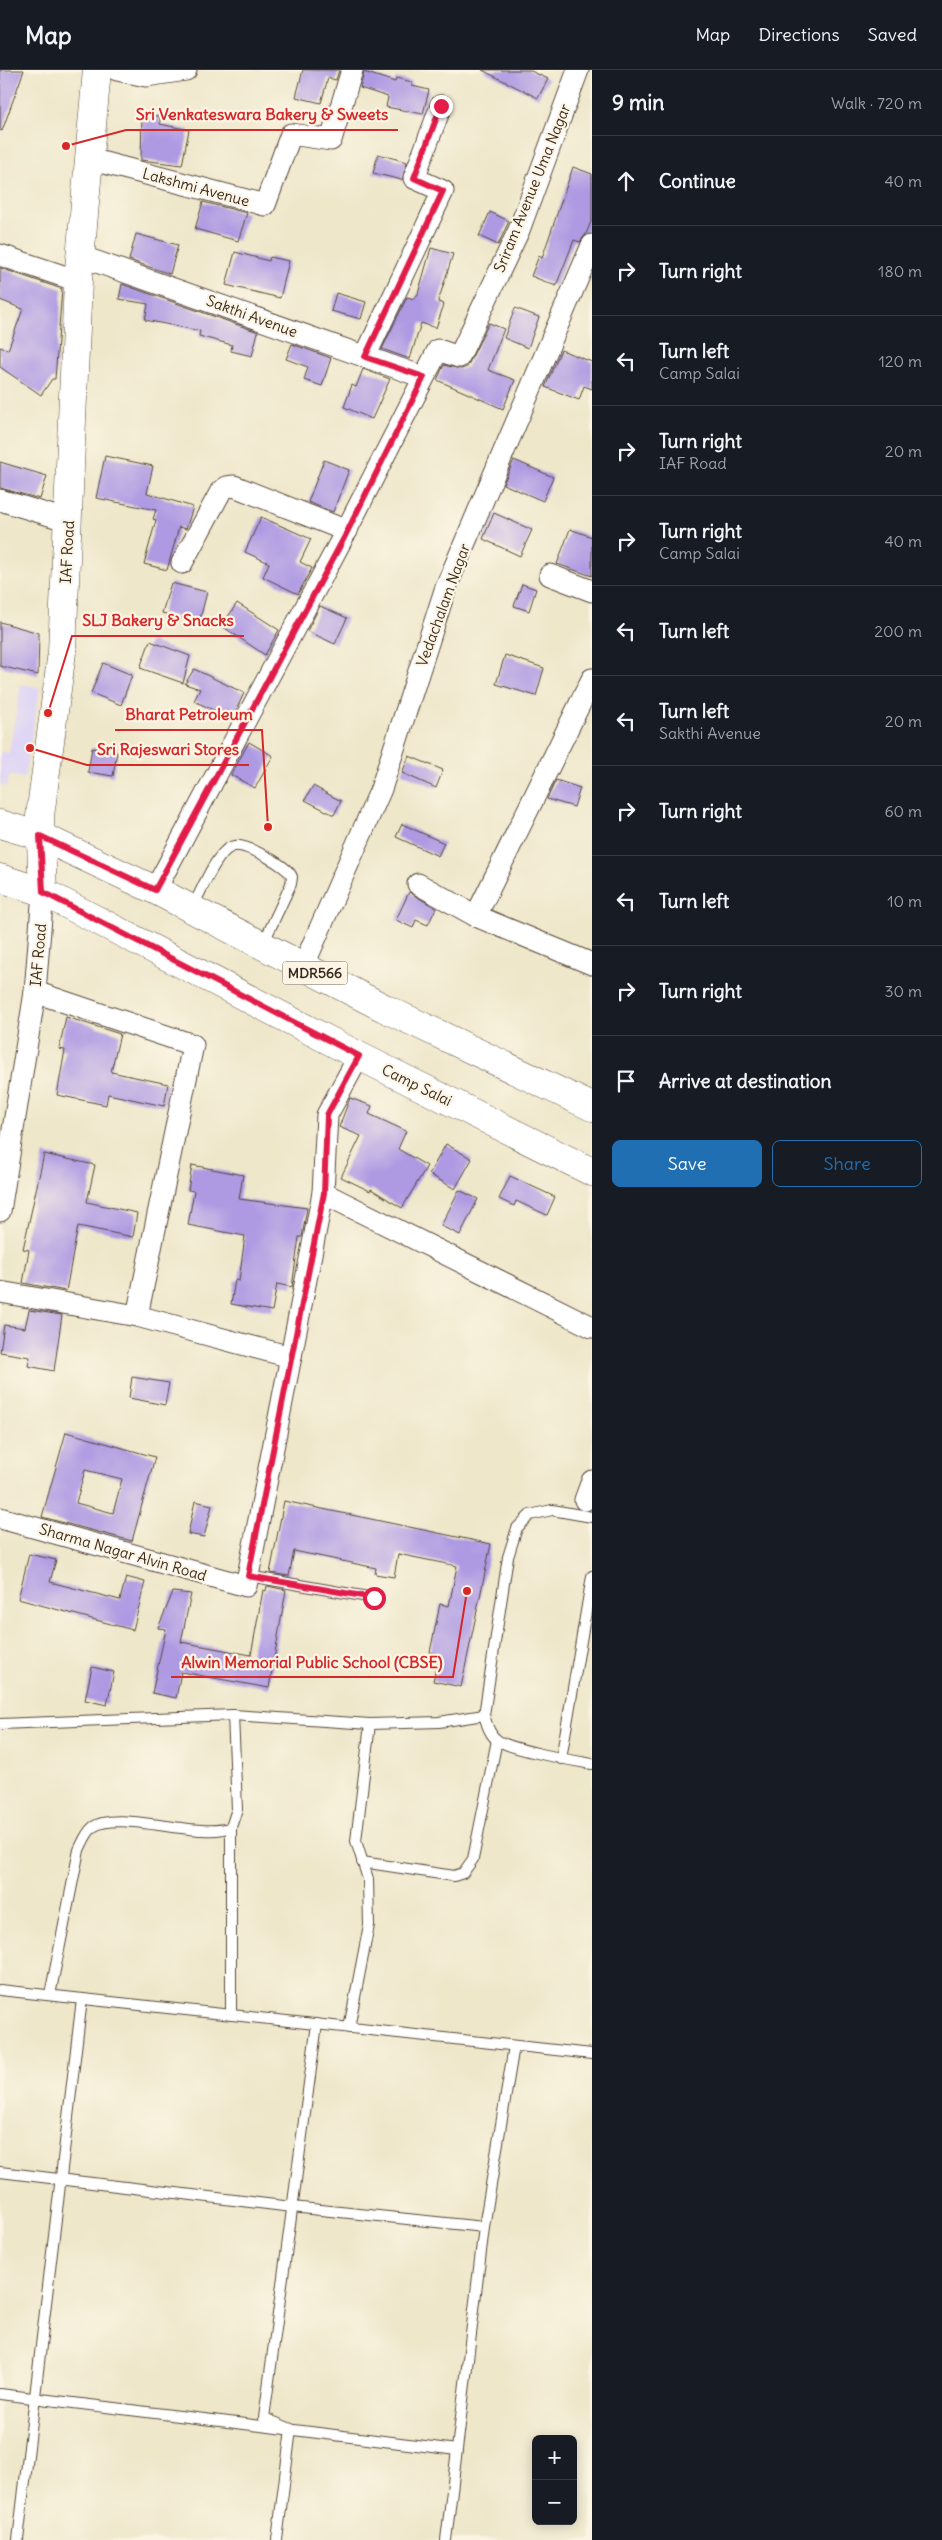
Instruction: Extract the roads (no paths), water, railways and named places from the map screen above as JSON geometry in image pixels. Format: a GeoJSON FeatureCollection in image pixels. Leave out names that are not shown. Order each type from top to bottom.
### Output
{"type":"FeatureCollection","features":[{"type":"Feature","properties":{"kind":"main road","name":"IAF Road"},"geometry":{"type":"LineString","coordinates":[[43,892],[40,816],[62,652],[79,268],[97,70]]}},
{"type":"Feature","properties":{"kind":"main road","name":"MDR566"},"geometry":{"type":"LineString","coordinates":[[0,824],[40,836],[155,890],[302,967],[590,1101]]}},
{"type":"Feature","properties":{"kind":"main road","name":"Camp Salai"},"geometry":{"type":"LineString","coordinates":[[0,878],[43,892],[359,1056],[592,1172]]}},
{"type":"Feature","properties":{"kind":"street"},"geometry":{"type":"LineString","coordinates":[[117,70],[146,76],[186,70]]}},
{"type":"Feature","properties":{"kind":"street","name":"Lakshmi Avenue"},"geometry":{"type":"LineString","coordinates":[[89,159],[265,205],[291,134],[331,140],[352,70]]}},
{"type":"Feature","properties":{"kind":"street","name":"Sriram Avenue Uma Nagar"},"geometry":{"type":"LineString","coordinates":[[155,890],[347,531],[438,350],[459,357],[519,230],[578,70]]}},
{"type":"Feature","properties":{"kind":"street"},"geometry":{"type":"LineString","coordinates":[[365,357],[443,191],[414,178],[441,106]]}},
{"type":"Feature","properties":{"kind":"street","name":"Vedachalam Nagar"},"geometry":{"type":"LineString","coordinates":[[302,967],[381,789],[446,587],[590,254]]}},
{"type":"Feature","properties":{"kind":"street","name":"Sakthi Avenue"},"geometry":{"type":"LineString","coordinates":[[0,255],[79,268],[424,377]]}},
{"type":"Feature","properties":{"kind":"street"},"geometry":{"type":"LineString","coordinates":[[182,563],[221,491],[227,487],[234,486],[347,531]]}},
{"type":"Feature","properties":{"kind":"street"},"geometry":{"type":"LineString","coordinates":[[0,500],[68,521]]}},
{"type":"Feature","properties":{"kind":"street"},"geometry":{"type":"LineString","coordinates":[[550,575],[592,591]]}},
{"type":"Feature","properties":{"kind":"street"},"geometry":{"type":"LineString","coordinates":[[476,916],[592,679]]}},
{"type":"Feature","properties":{"kind":"street"},"geometry":{"type":"LineString","coordinates":[[418,884],[476,916],[592,964]]}},
{"type":"Feature","properties":{"kind":"street","name":"IAF Road"},"geometry":{"type":"LineString","coordinates":[[0,1211],[3,1179],[35,992],[43,892]]}},
{"type":"Feature","properties":{"kind":"street"},"geometry":{"type":"LineString","coordinates":[[35,992],[193,1044],[137,1316]]}},
{"type":"Feature","properties":{"kind":"street"},"geometry":{"type":"LineString","coordinates":[[247,1581],[324,1193],[327,1115],[359,1056]]}},
{"type":"Feature","properties":{"kind":"street"},"geometry":{"type":"LineString","coordinates":[[324,1193],[592,1327]]}},
{"type":"Feature","properties":{"kind":"street"},"geometry":{"type":"LineString","coordinates":[[0,1292],[137,1316],[291,1357]]}},
{"type":"Feature","properties":{"kind":"street","name":"Sharma Nagar Alvin Road"},"geometry":{"type":"LineString","coordinates":[[0,1518],[247,1581]]}},
{"type":"Feature","properties":{"kind":"lane"},"geometry":{"type":"LineString","coordinates":[[192,910],[218,860],[225,851],[234,846],[245,847],[266,857],[287,870],[292,876],[291,884],[262,946]]}},
{"type":"Feature","properties":{"kind":"lane"},"geometry":{"type":"LineString","coordinates":[[590,1499],[530,1515],[517,1528],[508,1556],[484,1716],[489,1730],[497,1740],[561,1759],[592,1764]]}},
{"type":"Feature","properties":{"kind":"lane"},"geometry":{"type":"LineString","coordinates":[[561,1759],[592,1576]]}},
{"type":"Feature","properties":{"kind":"lane"},"geometry":{"type":"LineString","coordinates":[[247,1581],[374,1598]]}},
{"type":"Feature","properties":{"kind":"lane"},"geometry":{"type":"LineString","coordinates":[[0,1724],[233,1715],[370,1724],[439,1722],[484,1716]]}},
{"type":"Feature","properties":{"kind":"lane"},"geometry":{"type":"LineString","coordinates":[[231,2015],[231,1827],[237,1809],[233,1715]]}},
{"type":"Feature","properties":{"kind":"lane"},"geometry":{"type":"LineString","coordinates":[[348,2028],[369,1925],[368,1878],[356,1841],[370,1724]]}},
{"type":"Feature","properties":{"kind":"lane"},"geometry":{"type":"LineString","coordinates":[[362,1862],[454,1876],[463,1873],[473,1859],[497,1740]]}},
{"type":"Feature","properties":{"kind":"lane"},"geometry":{"type":"LineString","coordinates":[[50,1995],[79,1850],[86,1835],[94,1826],[104,1822],[156,1824],[214,1831],[231,1827]]}},
{"type":"Feature","properties":{"kind":"lane"},"geometry":{"type":"LineString","coordinates":[[0,1990],[592,2054]]}},
{"type":"Feature","properties":{"kind":"lane"},"geometry":{"type":"LineString","coordinates":[[18,2540],[82,1999]]}},
{"type":"Feature","properties":{"kind":"lane"},"geometry":{"type":"LineString","coordinates":[[291,2429],[264,2418],[317,2024]]}},
{"type":"Feature","properties":{"kind":"lane"},"geometry":{"type":"LineString","coordinates":[[446,2540],[484,2227],[514,2046]]}},
{"type":"Feature","properties":{"kind":"lane"},"geometry":{"type":"LineString","coordinates":[[0,2172],[292,2207],[484,2227]]}},
{"type":"Feature","properties":{"kind":"lane"},"geometry":{"type":"LineString","coordinates":[[0,2394],[456,2450]]}},
{"type":"Feature","properties":{"kind":"lane"},"geometry":{"type":"LineString","coordinates":[[277,2540],[291,2429]]}},
{"type":"Feature","properties":{"kind":"place","name":"Sri Venkateswara Bakery & Sweets"},"geometry":{"type":"Point","coordinates":[66,146]}},
{"type":"Feature","properties":{"kind":"place","name":"SLJ Bakery & Snacks"},"geometry":{"type":"Point","coordinates":[48,713]}},
{"type":"Feature","properties":{"kind":"place","name":"Sri Rajeswari Stores"},"geometry":{"type":"Point","coordinates":[30,748]}},
{"type":"Feature","properties":{"kind":"place","name":"Bharat Petroleum"},"geometry":{"type":"Point","coordinates":[268,827]}},
{"type":"Feature","properties":{"kind":"place","name":"Alwin Memorial Public School (CBSE)"},"geometry":{"type":"Point","coordinates":[467,1591]}}]}
